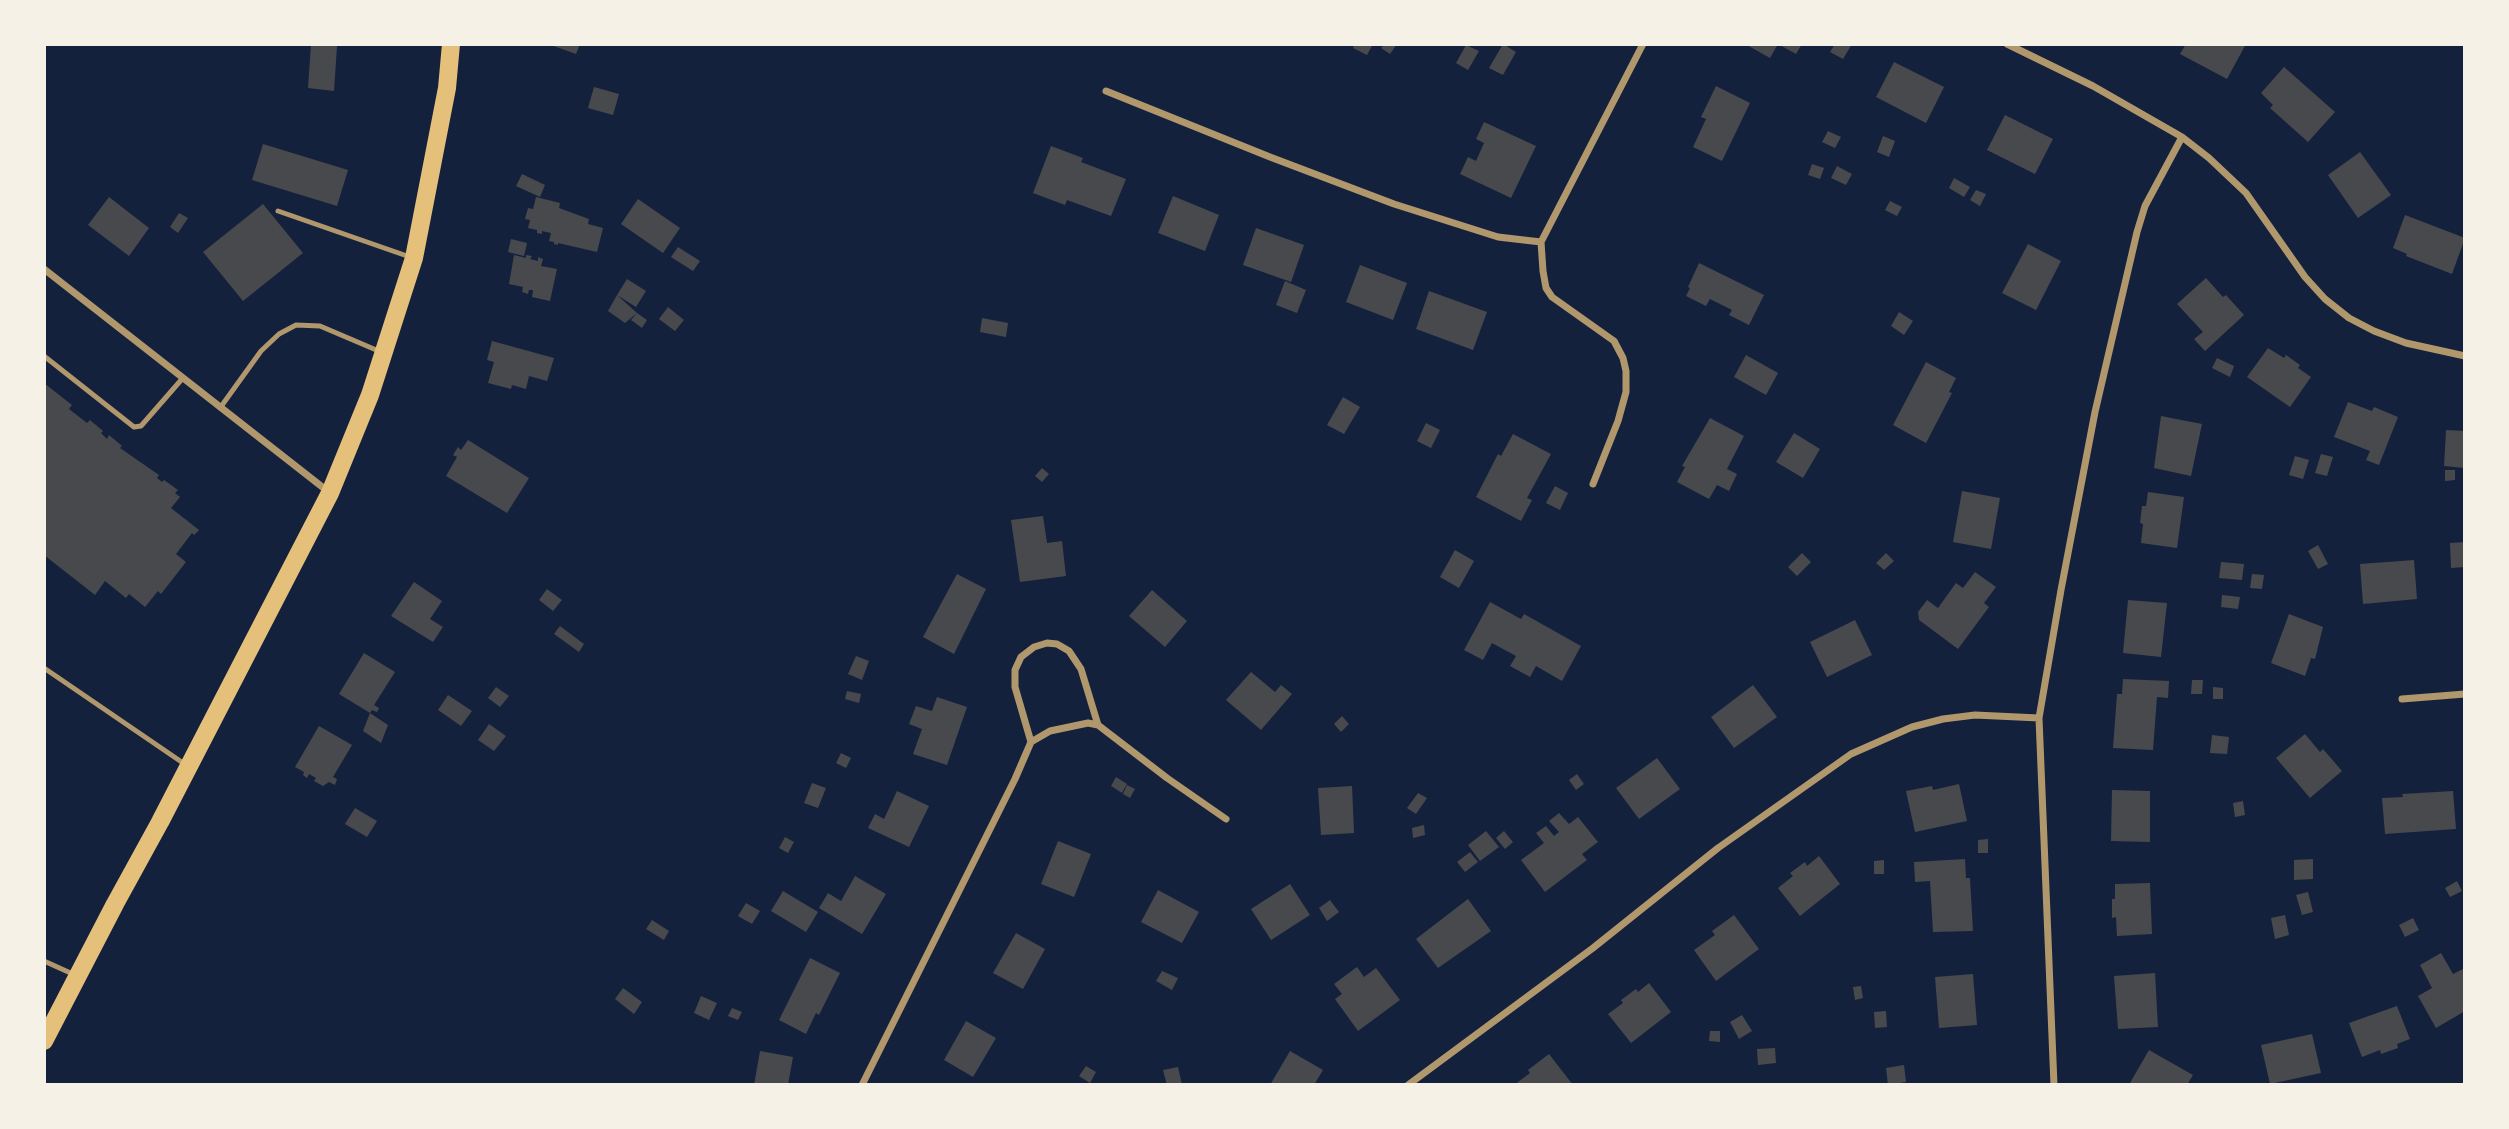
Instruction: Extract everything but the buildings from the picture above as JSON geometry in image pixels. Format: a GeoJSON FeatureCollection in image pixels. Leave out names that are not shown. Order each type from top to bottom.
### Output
{"type":"FeatureCollection","features":[{"type":"Feature","properties":{"kind":"main road"},"geometry":{"type":"LineString","coordinates":[[44,1041],[330,493],[370,395],[414,258],[440,125],[451,44]]}},
{"type":"Feature","properties":{"kind":"street"},"geometry":{"type":"LineString","coordinates":[[1593,484],[1618,421],[1626,392],[1626,371],[1614,341],[1552,297],[1546,288],[1541,242],[1643,44]]}},
{"type":"Feature","properties":{"kind":"street"},"geometry":{"type":"LineString","coordinates":[[2007,44],[2093,86],[2182,137],[2228,174],[2246,193],[2305,277],[2325,299],[2349,318],[2406,343],[2465,356]]}},
{"type":"Feature","properties":{"kind":"street"},"geometry":{"type":"LineString","coordinates":[[1106,91],[1394,204],[1499,237],[1541,242]]}},
{"type":"Feature","properties":{"kind":"street"},"geometry":{"type":"LineString","coordinates":[[2054,1085],[2039,718],[2095,412],[2137,232],[2144,206],[2182,137]]}},
{"type":"Feature","properties":{"kind":"street"},"geometry":{"type":"LineString","coordinates":[[44,269],[330,493]]}},
{"type":"Feature","properties":{"kind":"street"},"geometry":{"type":"LineString","coordinates":[[1031,742],[1015,687],[1015,670],[1021,657],[1034,647],[1047,643],[1057,644],[1069,651],[1075,660],[1090,694],[1098,725]]}},
{"type":"Feature","properties":{"kind":"street"},"geometry":{"type":"LineString","coordinates":[[2402,699],[2465,694]]}},
{"type":"Feature","properties":{"kind":"street"},"geometry":{"type":"LineString","coordinates":[[1408,1085],[1592,948],[1718,848],[1852,754],[1912,727],[1943,719],[1975,715],[2039,718]]}},
{"type":"Feature","properties":{"kind":"street"},"geometry":{"type":"LineString","coordinates":[[862,1085],[1031,742],[1050,731],[1088,723],[1098,725],[1226,819]]}},
{"type":"Feature","properties":{"kind":"lane"},"geometry":{"type":"LineString","coordinates":[[278,211],[414,258]]}},
{"type":"Feature","properties":{"kind":"lane"},"geometry":{"type":"LineString","coordinates":[[220,408],[261,351],[279,334],[296,326],[320,326],[384,353]]}},
{"type":"Feature","properties":{"kind":"lane"},"geometry":{"type":"LineString","coordinates":[[44,356],[134,427],[141,426],[182,379]]}},
{"type":"Feature","properties":{"kind":"lane"},"geometry":{"type":"LineString","coordinates":[[44,668],[188,766]]}},
{"type":"Feature","properties":{"kind":"lane"},"geometry":{"type":"LineString","coordinates":[[44,961],[78,976]]}}]}
